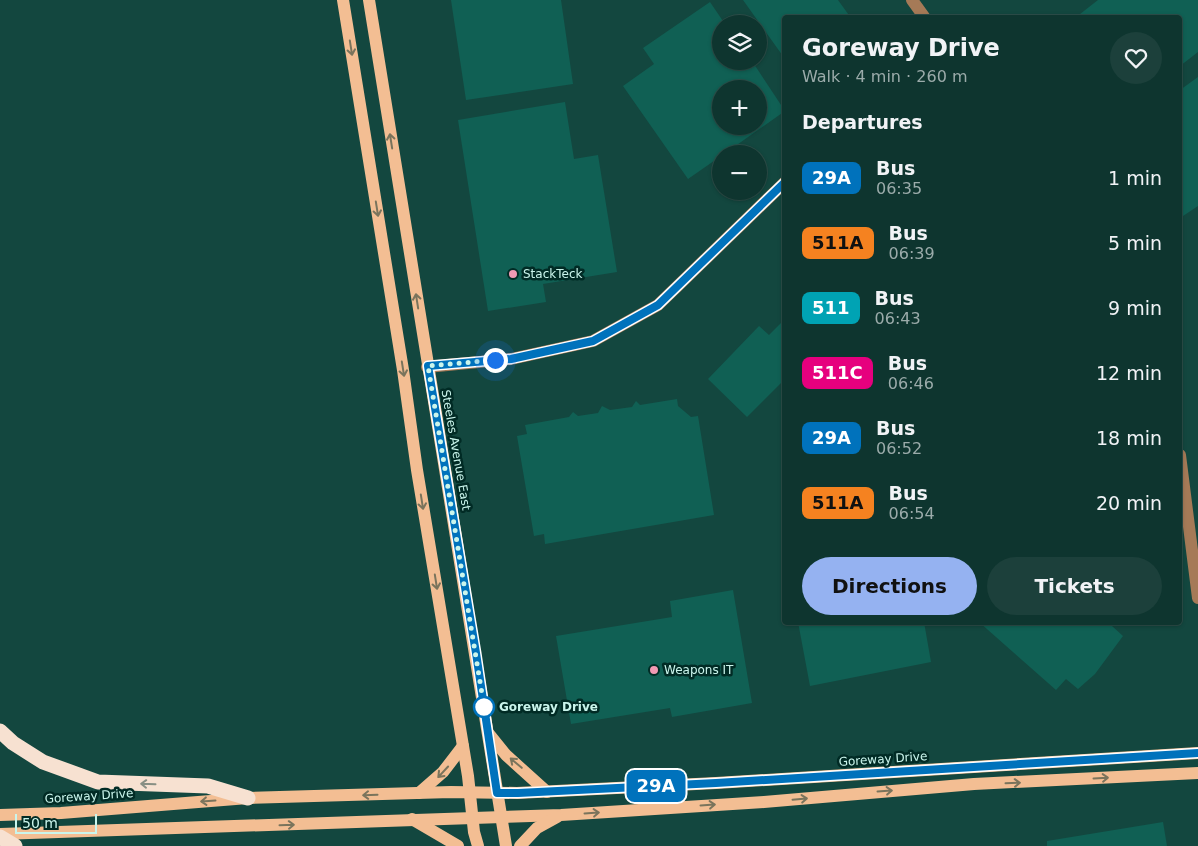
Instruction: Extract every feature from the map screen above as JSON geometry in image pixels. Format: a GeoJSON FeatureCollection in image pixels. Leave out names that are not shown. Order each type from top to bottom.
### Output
{"type":"FeatureCollection","features":[{"type":"Feature","properties":{"kind":"highway"},"geometry":{"type":"LineString","coordinates":[[0,731],[13,743],[43,762],[98,782],[208,786],[248,798]]}},
{"type":"Feature","properties":{"kind":"highway"},"geometry":{"type":"LineString","coordinates":[[0,835],[15,846]]}},
{"type":"Feature","properties":{"kind":"main road"},"geometry":{"type":"LineString","coordinates":[[343,0],[478,846]]}},
{"type":"Feature","properties":{"kind":"main road","name":"Steeles Avenue East"},"geometry":{"type":"LineString","coordinates":[[369,0],[506,846]]}},
{"type":"Feature","properties":{"kind":"main road"},"geometry":{"type":"LineString","coordinates":[[488,732],[506,755],[547,792]]}},
{"type":"Feature","properties":{"kind":"main road"},"geometry":{"type":"LineString","coordinates":[[419,793],[443,772],[463,746]]}},
{"type":"Feature","properties":{"kind":"main road","name":"Goreway Drive"},"geometry":{"type":"LineString","coordinates":[[0,815],[61,813],[248,798],[419,793],[547,792],[1198,753]]}},
{"type":"Feature","properties":{"kind":"main road"},"geometry":{"type":"LineString","coordinates":[[0,835],[561,815],[764,802],[974,784],[1198,773]]}},
{"type":"Feature","properties":{"kind":"main road"},"geometry":{"type":"LineString","coordinates":[[520,846],[538,828],[561,815]]}},
{"type":"Feature","properties":{"kind":"main road"},"geometry":{"type":"LineString","coordinates":[[412,820],[458,846]]}},
{"type":"Feature","properties":{"kind":"street"},"geometry":{"type":"LineString","coordinates":[[912,0],[923,15]]}},
{"type":"Feature","properties":{"kind":"street"},"geometry":{"type":"LineString","coordinates":[[428,366],[511,359],[593,341],[658,305],[782,185]]}},
{"type":"Feature","properties":{"kind":"street"},"geometry":{"type":"LineString","coordinates":[[1182,471],[1198,598]]}},
{"type":"Feature","properties":{"kind":"building"},"geometry":{"type":"Polygon","coordinates":[[[451,0],[561,0],[573,84],[466,100],[451,0]]]}},
{"type":"Feature","properties":{"kind":"building"},"geometry":{"type":"Polygon","coordinates":[[[743,0],[838,0],[849,15],[782,15],[782,55],[767,34],[767,15],[754,15],[743,0]]]}},
{"type":"Feature","properties":{"kind":"building"},"geometry":{"type":"Polygon","coordinates":[[[1098,0],[1198,0],[1198,52],[1182,64],[1182,15],[1079,15],[1098,0]]]}},
{"type":"Feature","properties":{"kind":"building"},"geometry":{"type":"Polygon","coordinates":[[[710,2],[719,15],[712,15],[712,70],[758,70],[765,80],[712,80],[712,135],[751,135],[737,145],[712,145],[712,162],[688,179],[623,86],[654,64],[643,48],[710,2]]]}},
{"type":"Feature","properties":{"kind":"building"},"geometry":{"type":"Polygon","coordinates":[[[1198,77],[1198,206],[1182,217],[1182,89],[1198,77]]]}},
{"type":"Feature","properties":{"kind":"building"},"geometry":{"type":"Polygon","coordinates":[[[767,84],[782,106],[782,113],[767,124],[767,84]]]}},
{"type":"Feature","properties":{"kind":"building"},"geometry":{"type":"Polygon","coordinates":[[[565,102],[574,159],[598,155],[617,272],[543,284],[546,302],[488,311],[458,120],[565,102]]]}},
{"type":"Feature","properties":{"kind":"building"},"geometry":{"type":"Polygon","coordinates":[[[782,322],[782,382],[747,417],[708,379],[759,326],[769,335],[782,322]]]}},
{"type":"Feature","properties":{"kind":"building"},"geometry":{"type":"Polygon","coordinates":[[[677,399],[678,406],[691,417],[698,416],[714,515],[545,544],[544,534],[534,536],[517,436],[527,434],[525,425],[569,417],[573,412],[578,416],[598,413],[602,406],[610,410],[632,407],[636,401],[640,405],[677,399]]]}},
{"type":"Feature","properties":{"kind":"building","name":"Weapons IT"},"geometry":{"type":"Polygon","coordinates":[[[733,590],[752,703],[672,717],[670,708],[571,724],[556,636],[672,617],[670,601],[733,590]]]}},
{"type":"Feature","properties":{"kind":"building"},"geometry":{"type":"Polygon","coordinates":[[[799,625],[925,625],[931,662],[810,686],[799,625]]]}},
{"type":"Feature","properties":{"kind":"building"},"geometry":{"type":"Polygon","coordinates":[[[982,625],[1113,625],[1123,636],[1095,674],[1078,689],[1066,679],[1056,690],[982,625]]]}},
{"type":"Feature","properties":{"kind":"building"},"geometry":{"type":"Polygon","coordinates":[[[1163,822],[1167,846],[1047,846],[1047,841],[1163,822]]]}},
{"type":"Feature","properties":{"kind":"bus line","name":"29A"},"geometry":{"type":"LineString","coordinates":[[782,185],[658,305],[593,341],[511,359],[428,366],[476,653],[497,793],[716,783],[1198,753]]}},
{"type":"Feature","properties":{"kind":"place","name":"StackTeck"},"geometry":{"type":"Point","coordinates":[513,274]}},
{"type":"Feature","properties":{"kind":"place","name":"Weapons IT"},"geometry":{"type":"Point","coordinates":[654,670]}},
{"type":"Feature","properties":{"kind":"place","name":"Goreway Drive"},"geometry":{"type":"Point","coordinates":[484,707]}},
{"type":"Feature","properties":{"kind":"route"},"geometry":{"type":"LineString","coordinates":[[484,707],[485,712],[428,366],[495,360]]}}]}
